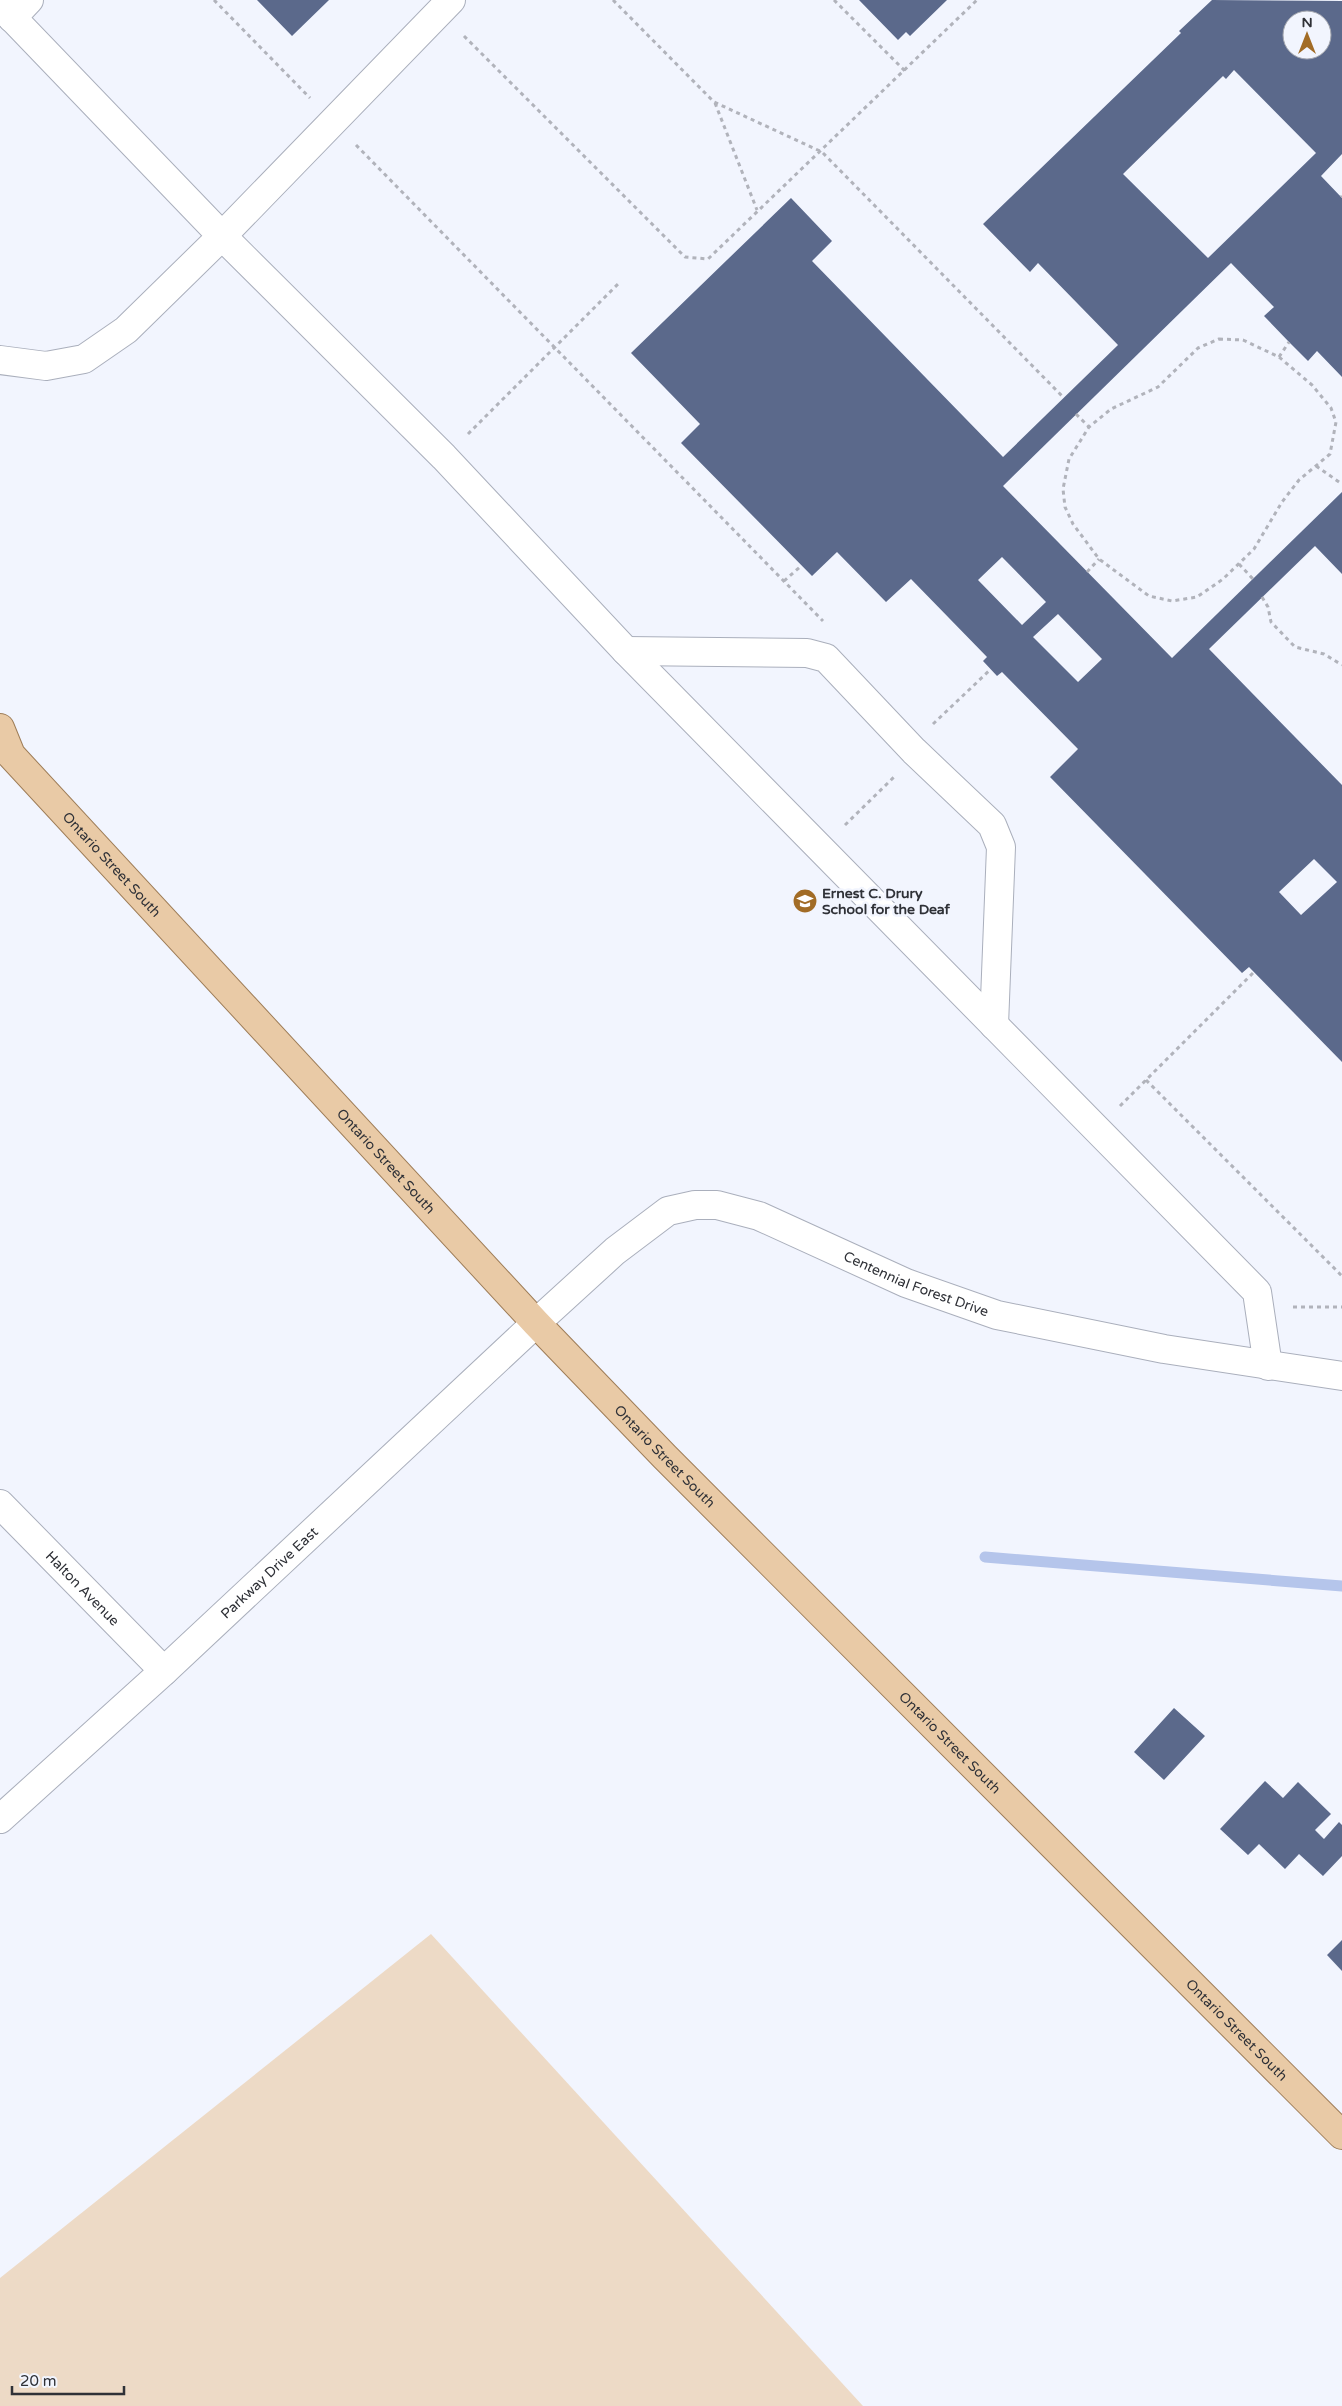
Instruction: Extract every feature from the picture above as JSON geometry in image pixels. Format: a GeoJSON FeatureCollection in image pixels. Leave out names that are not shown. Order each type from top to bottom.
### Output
{"type":"FeatureCollection","features":[{"type":"Feature","properties":{"kind":"main road","name":"Ontario Street South"},"geometry":{"type":"LineString","coordinates":[[0,728],[6,754],[536,1323],[665,1457],[1342,2135]]}},
{"type":"Feature","properties":{"kind":"street"},"geometry":{"type":"LineString","coordinates":[[0,360],[46,366],[84,359],[126,330],[222,236],[445,6]]}},
{"type":"Feature","properties":{"kind":"street"},"geometry":{"type":"LineString","coordinates":[[14,8],[222,236],[444,458],[626,650],[1257,1292],[1268,1366]]}},
{"type":"Feature","properties":{"kind":"street"},"geometry":{"type":"LineString","coordinates":[[626,650],[806,653],[826,658],[914,751],[992,825],[1001,847],[994,1025]]}},
{"type":"Feature","properties":{"kind":"street","name":"Centennial Forest Drive"},"geometry":{"type":"LineString","coordinates":[[536,1323],[615,1251],[668,1211],[695,1205],[718,1205],[759,1216],[906,1283],[997,1315],[1138,1344],[1268,1366],[1342,1376]]}},
{"type":"Feature","properties":{"kind":"street","name":"Parkway Drive East"},"geometry":{"type":"LineString","coordinates":[[0,1819],[164,1671],[536,1323]]}},
{"type":"Feature","properties":{"kind":"street","name":"Halton Avenue"},"geometry":{"type":"LineString","coordinates":[[0,1504],[164,1671]]}},
{"type":"Feature","properties":{"kind":"path"},"geometry":{"type":"LineString","coordinates":[[214,0],[830,629],[826,658]]}},
{"type":"Feature","properties":{"kind":"path"},"geometry":{"type":"LineString","coordinates":[[613,0],[714,102],[822,152],[1064,398]]}},
{"type":"Feature","properties":{"kind":"path"},"geometry":{"type":"LineString","coordinates":[[834,0],[905,72]]}},
{"type":"Feature","properties":{"kind":"path"},"geometry":{"type":"LineString","coordinates":[[445,6],[685,257],[708,259],[757,210],[822,152],[978,0]]}},
{"type":"Feature","properties":{"kind":"path"},"geometry":{"type":"LineString","coordinates":[[714,102],[757,210]]}},
{"type":"Feature","properties":{"kind":"path"},"geometry":{"type":"LineString","coordinates":[[444,458],[618,284]]}},
{"type":"Feature","properties":{"kind":"path"},"geometry":{"type":"LineString","coordinates":[[1219,339],[1242,340],[1279,357],[1312,385],[1331,408],[1336,422],[1330,454],[1299,480],[1282,502],[1254,549],[1223,579],[1197,597],[1172,600],[1149,596],[1099,559],[1072,524],[1065,507],[1063,489],[1069,459],[1089,427],[1111,409],[1158,387],[1198,348],[1219,339]]}},
{"type":"Feature","properties":{"kind":"path"},"geometry":{"type":"LineString","coordinates":[[1279,357],[1289,342]]}},
{"type":"Feature","properties":{"kind":"path"},"geometry":{"type":"LineString","coordinates":[[1076,414],[1089,427]]}},
{"type":"Feature","properties":{"kind":"path"},"geometry":{"type":"LineString","coordinates":[[1316,466],[1342,484]]}},
{"type":"Feature","properties":{"kind":"path"},"geometry":{"type":"LineString","coordinates":[[1087,572],[1099,559]]}},
{"type":"Feature","properties":{"kind":"path"},"geometry":{"type":"LineString","coordinates":[[1239,564],[1254,579]]}},
{"type":"Feature","properties":{"kind":"path"},"geometry":{"type":"LineString","coordinates":[[784,580],[801,566]]}},
{"type":"Feature","properties":{"kind":"path"},"geometry":{"type":"LineString","coordinates":[[1262,597],[1268,607],[1271,622],[1295,647],[1324,654],[1342,666]]}},
{"type":"Feature","properties":{"kind":"path"},"geometry":{"type":"LineString","coordinates":[[1096,1130],[1254,972]]}},
{"type":"Feature","properties":{"kind":"path"},"geometry":{"type":"LineString","coordinates":[[1146,1080],[1342,1276]]}},
{"type":"Feature","properties":{"kind":"shaded area"},"geometry":{"type":"Polygon","coordinates":[[[431,1934],[863,2406],[0,2406],[0,2278],[431,1934]]]}},
{"type":"Feature","properties":{"kind":"building"},"geometry":{"type":"Polygon","coordinates":[[[257,0],[329,0],[292,36],[257,0]]]}},
{"type":"Feature","properties":{"kind":"building"},"geometry":{"type":"Polygon","coordinates":[[[859,0],[947,0],[910,36],[906,32],[898,40],[859,0]]]}},
{"type":"Feature","properties":{"kind":"building"},"geometry":{"type":"Polygon","coordinates":[[[1212,0],[1342,1],[1342,154],[1321,176],[1342,198],[1342,377],[1317,351],[1308,361],[1289,342],[1264,316],[1274,307],[1231,263],[1003,486],[1172,658],[1342,492],[1342,574],[1315,546],[1209,649],[1342,785],[1342,1062],[1249,967],[1242,973],[1050,777],[1078,749],[1002,672],[997,676],[983,661],[987,657],[911,579],[886,602],[837,552],[812,576],[681,443],[700,424],[631,353],[791,198],[832,241],[812,261],[1003,457],[1118,345],[1038,263],[1030,272],[983,224],[1181,33],[1179,31],[1212,0]],[[1234,70],[1226,79],[1223,76],[1123,174],[1208,258],[1316,153],[1234,70]],[[1002,557],[978,580],[1022,625],[1046,602],[1002,557]],[[1058,614],[1033,637],[1078,682],[1102,659],[1058,614]],[[1314,859],[1279,892],[1301,915],[1337,882],[1314,859]]]}},
{"type":"Feature","properties":{"kind":"building"},"geometry":{"type":"Polygon","coordinates":[[[1174,1708],[1205,1736],[1164,1780],[1134,1752],[1174,1708]]]}},
{"type":"Feature","properties":{"kind":"building"},"geometry":{"type":"Polygon","coordinates":[[[1265,1781],[1283,1798],[1298,1782],[1331,1814],[1315,1830],[1324,1839],[1339,1822],[1342,1825],[1342,1856],[1323,1876],[1299,1854],[1285,1869],[1259,1844],[1248,1855],[1220,1829],[1265,1781]]]}},
{"type":"Feature","properties":{"kind":"building"},"geometry":{"type":"Polygon","coordinates":[[[1342,1940],[1342,1971],[1327,1955],[1342,1940]]]}},
{"type":"Feature","properties":{"kind":"waterway"},"geometry":{"type":"LineString","coordinates":[[985,1557],[1342,1586]]}},
{"type":"Feature","properties":{"kind":"place","name":"Ernest C. Drury School for the Deaf"},"geometry":{"type":"Point","coordinates":[805,901]}}]}
